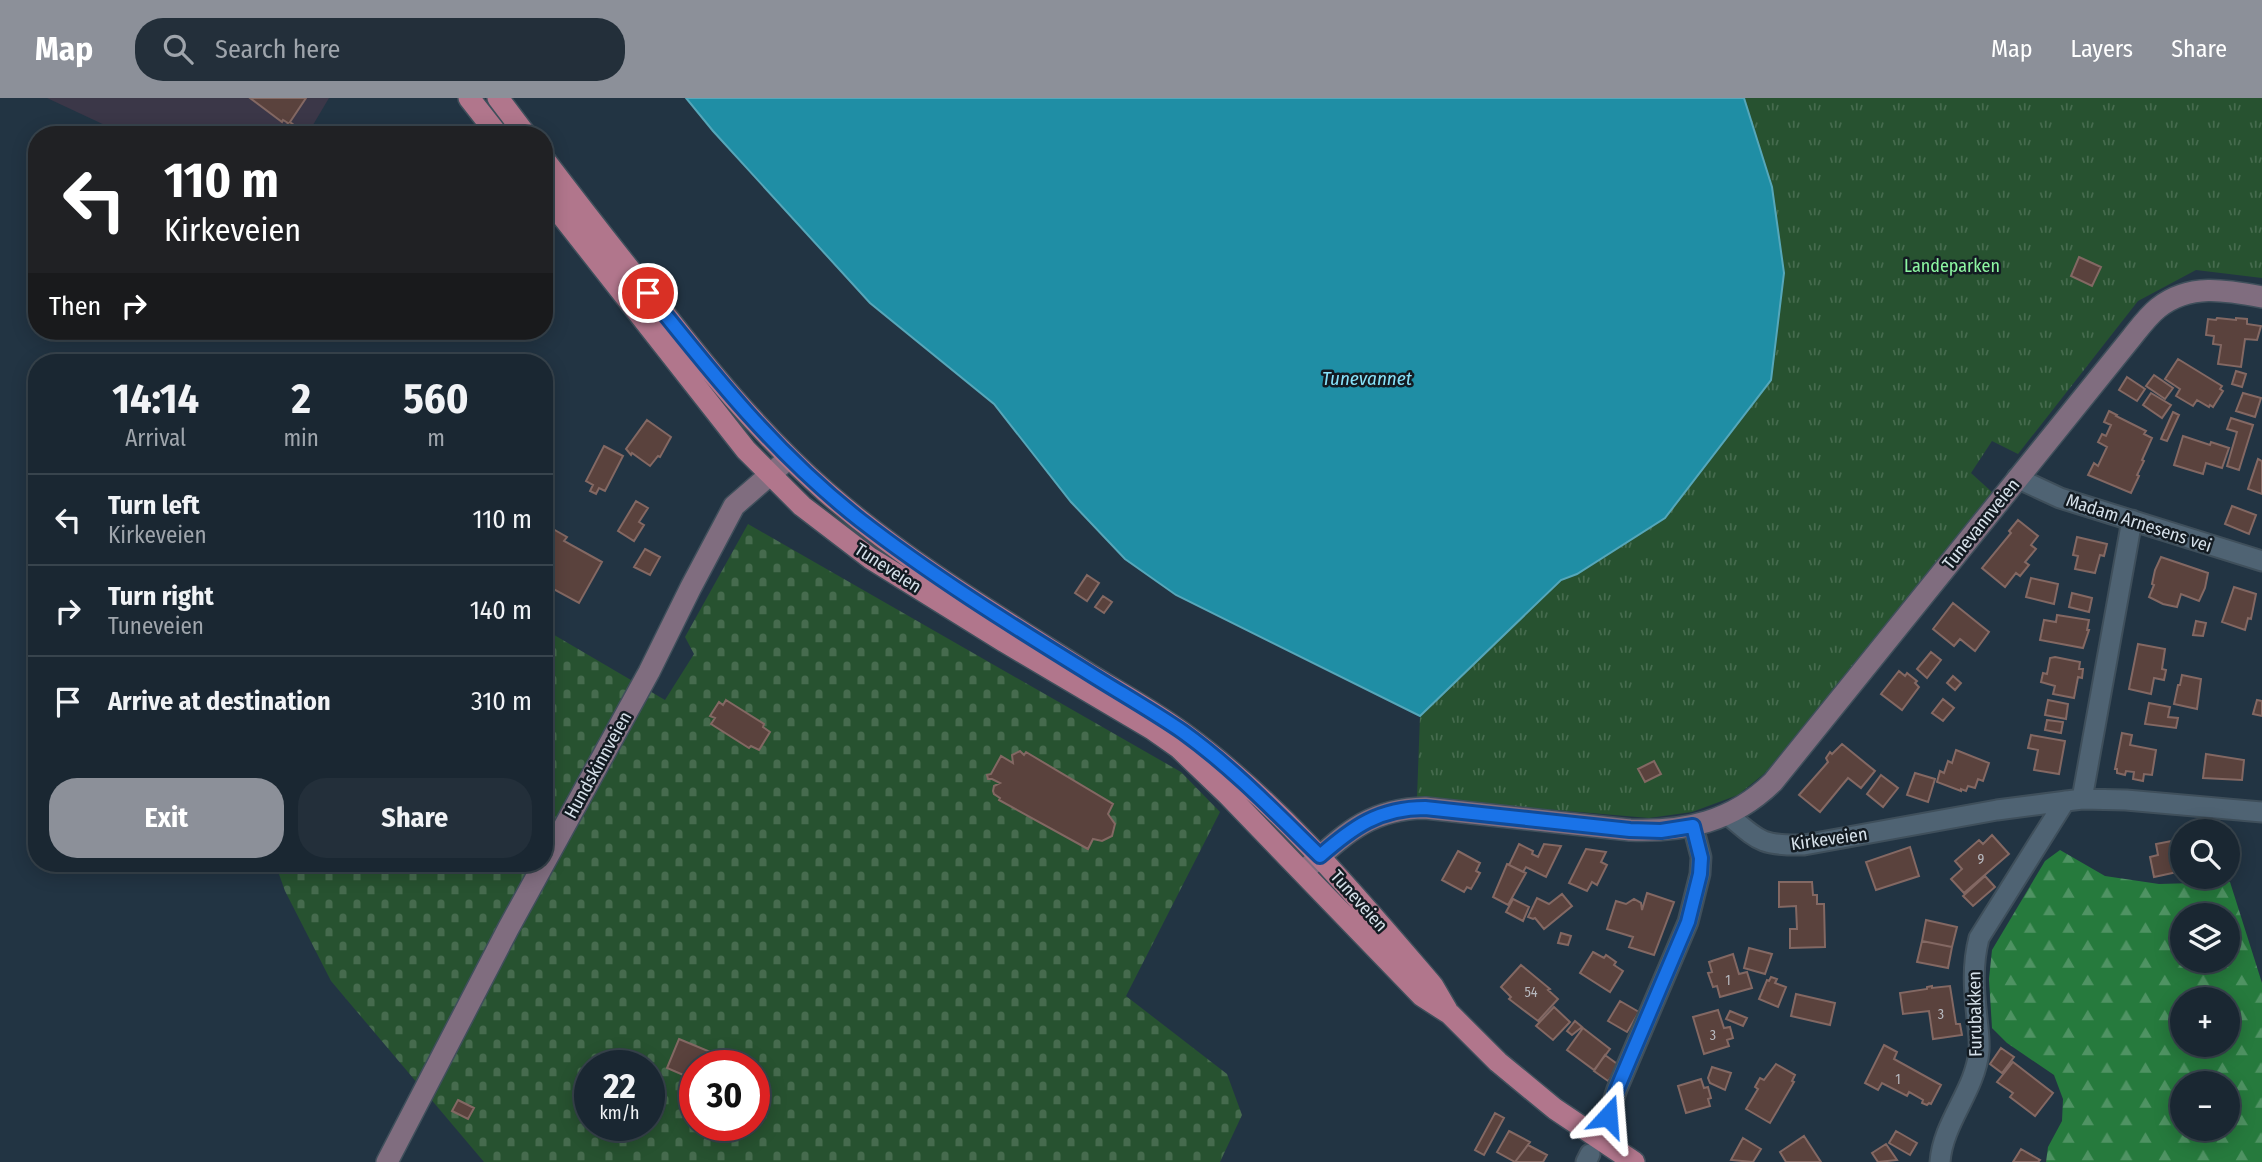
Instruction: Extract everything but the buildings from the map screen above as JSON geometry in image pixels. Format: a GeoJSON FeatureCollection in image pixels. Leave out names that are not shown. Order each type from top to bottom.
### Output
{"type":"FeatureCollection","features":[{"type":"Feature","properties":{"kind":"main road"},"geometry":{"type":"LineString","coordinates":[[469,98],[491,126]]}},
{"type":"Feature","properties":{"kind":"main road"},"geometry":{"type":"LineString","coordinates":[[498,98],[519,126]]}},
{"type":"Feature","properties":{"kind":"main road","name":"Tuneveien"},"geometry":{"type":"LineString","coordinates":[[553,171],[693,350],[755,424],[789,458],[844,507],[908,556],[1188,736],[1253,791],[1320,856],[1433,986],[1450,1014]]}},
{"type":"Feature","properties":{"kind":"main road","name":"Tuneveien"},"geometry":{"type":"LineString","coordinates":[[553,204],[711,406],[769,474],[802,506],[870,558],[1179,748],[1228,795],[1422,996],[1450,1014],[1497,1062],[1555,1109],[1634,1162]]}},
{"type":"Feature","properties":{"kind":"street","name":"Tunevannveien"},"geometry":{"type":"LineString","coordinates":[[1727,814],[1748,804],[1773,782],[2017,478],[2157,309],[2173,299],[2199,290],[2213,289],[2262,297]]}},
{"type":"Feature","properties":{"kind":"street","name":"Hundskinnveien"},"geometry":{"type":"LineString","coordinates":[[553,847],[649,672],[734,506],[789,458]]}},
{"type":"Feature","properties":{"kind":"street","name":"Madam Arnesens vei"},"geometry":{"type":"LineString","coordinates":[[2017,478],[2060,498],[2262,561]]}},
{"type":"Feature","properties":{"kind":"street","name":"Furubakken"},"geometry":{"type":"LineString","coordinates":[[1940,1162],[1944,1140],[1974,1075],[1979,1049],[1973,975],[1979,938],[2074,800],[2132,520]]}},
{"type":"Feature","properties":{"kind":"street","name":"Kirkeveien"},"geometry":{"type":"LineString","coordinates":[[1727,814],[1759,841],[1779,846],[1804,845],[1997,810],[2074,800],[2139,801],[2262,811]]}},
{"type":"Feature","properties":{"kind":"street"},"geometry":{"type":"LineString","coordinates":[[1301,872],[1347,832],[1382,814],[1409,808],[1661,831],[1693,826],[1727,814]]}},
{"type":"Feature","properties":{"kind":"street"},"geometry":{"type":"LineString","coordinates":[[1608,1116],[1688,922],[1700,874],[1701,858],[1693,826]]}},
{"type":"Feature","properties":{"kind":"street","name":"Hundskinnveien"},"geometry":{"type":"LineString","coordinates":[[387,1162],[539,872]]}},
{"type":"Feature","properties":{"kind":"shaded area"},"geometry":{"type":"Polygon","coordinates":[[[47,98],[329,98],[312,126],[107,126],[47,98]]]}},
{"type":"Feature","properties":{"kind":"green space","name":"Landeparken"},"geometry":{"type":"Polygon","coordinates":[[[1744,98],[2262,98],[2262,278],[2196,270],[2138,301],[2018,454],[1992,441],[1971,473],[1993,493],[1765,773],[1738,795],[1692,812],[1649,818],[1417,798],[1420,716],[1561,580],[1577,574],[1665,518],[1771,380],[1772,187],[1744,98]]]}},
{"type":"Feature","properties":{"kind":"green space"},"geometry":{"type":"Polygon","coordinates":[[[748,524],[1181,772],[1220,812],[1126,996],[1227,1074],[1242,1115],[1220,1162],[484,1162],[331,981],[285,891],[278,872],[553,872],[553,634],[665,700],[694,654],[685,637],[748,524]]]}},
{"type":"Feature","properties":{"kind":"green space"},"geometry":{"type":"Polygon","coordinates":[[[2060,850],[2105,876],[2170,884],[2170,889],[2232,889],[2237,903],[2170,903],[2170,973],[2240,973],[2240,914],[2262,983],[2262,1162],[2046,1162],[2048,1147],[2062,1121],[2063,1099],[2054,1075],[2007,1043],[1992,1028],[1989,979],[1992,950],[2045,861],[2060,850]]]}},
{"type":"Feature","properties":{"kind":"water","name":"Tunevannet"},"geometry":{"type":"Polygon","coordinates":[[[686,98],[1744,98],[1772,187],[1784,273],[1771,380],[1665,518],[1577,574],[1561,580],[1420,716],[1176,595],[1125,559],[1071,502],[994,404],[870,303],[686,98]]]}},
{"type":"Feature","properties":{"kind":"route"},"geometry":{"type":"LineString","coordinates":[[648,293],[755,424],[827,493],[908,556],[967,596],[1180,730],[1253,791],[1320,856],[1347,832],[1382,814],[1409,808],[1630,830],[1661,831],[1693,826],[1701,858],[1700,874],[1688,922],[1608,1116]]}}]}
